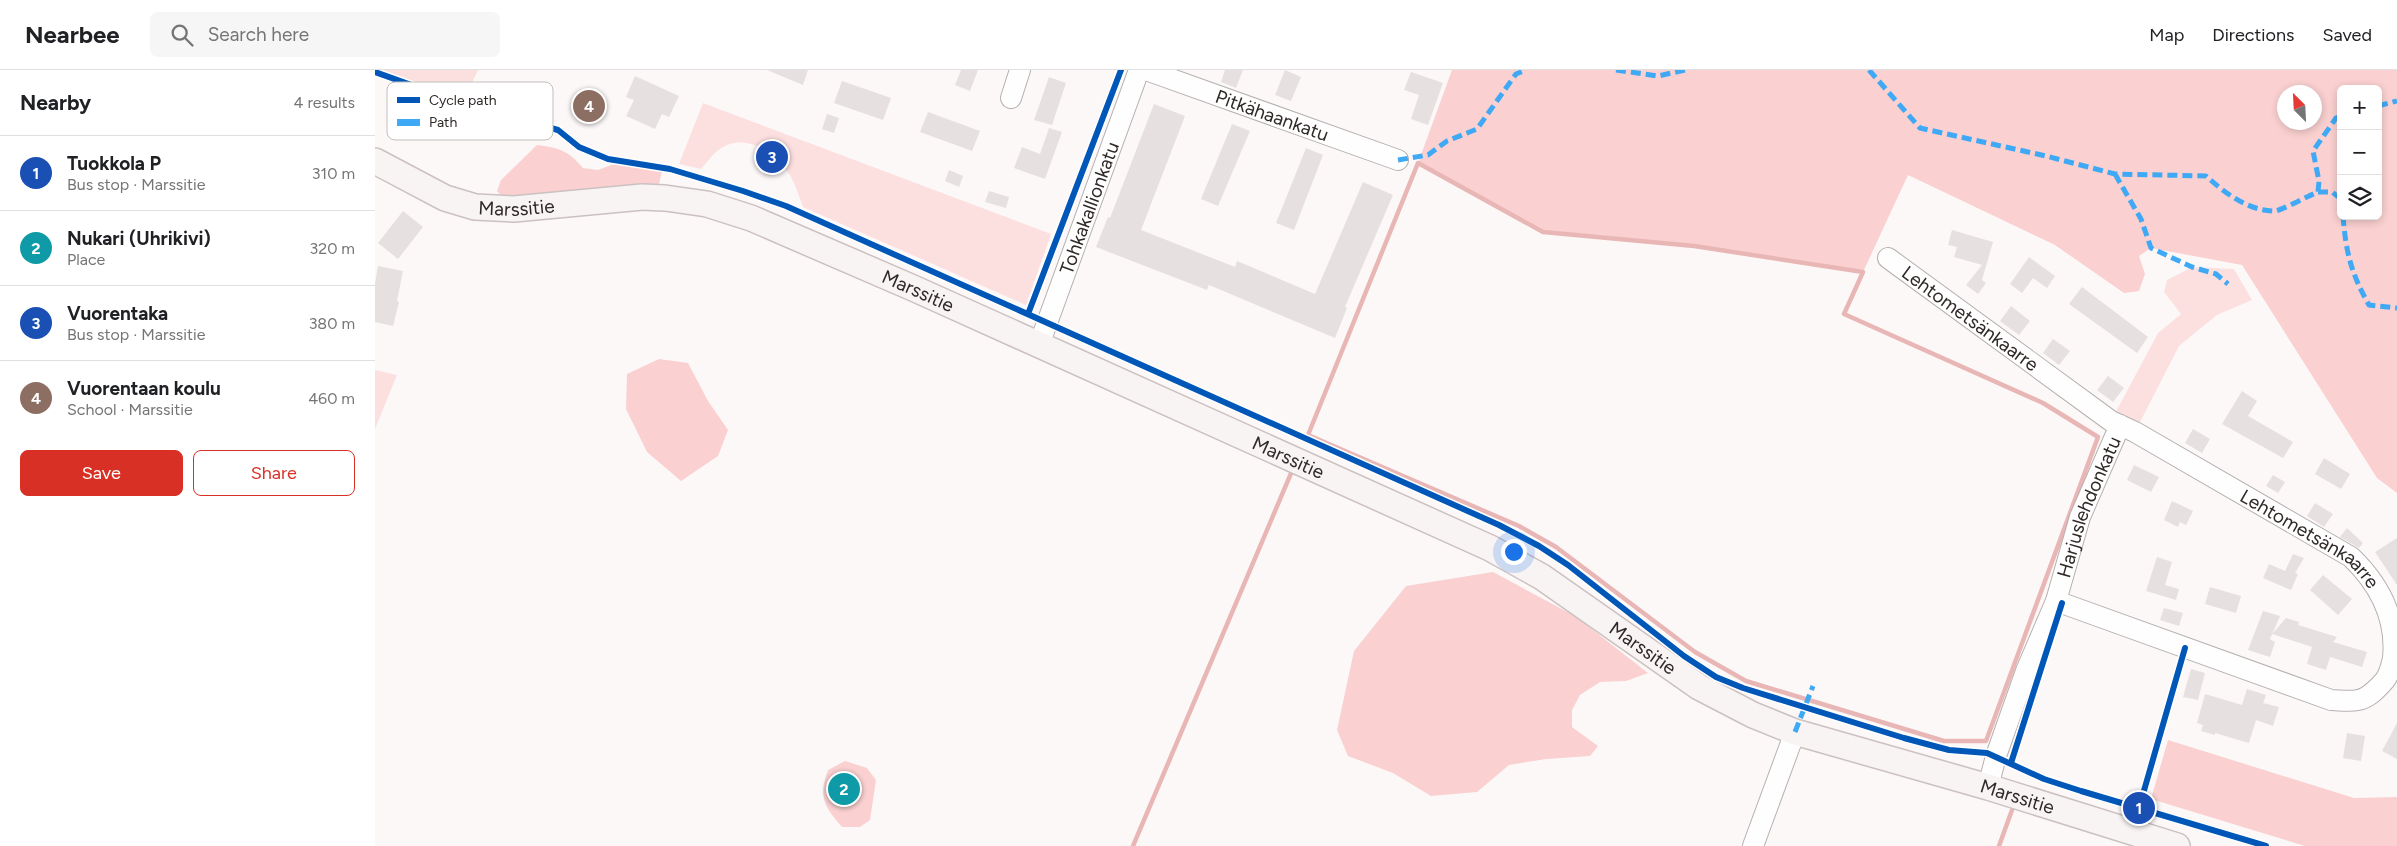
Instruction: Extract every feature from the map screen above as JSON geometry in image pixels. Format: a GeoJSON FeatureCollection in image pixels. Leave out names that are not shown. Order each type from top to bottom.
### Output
{"type":"FeatureCollection","features":[{"type":"Feature","properties":{"kind":"main road","name":"Marssitie"},"geometry":{"type":"LineString","coordinates":[[375,161],[445,198],[475,207],[522,209],[641,197],[665,198],[707,204],[773,227],[1490,548],[1542,577],[1699,687],[1753,715],[1795,732],[1988,787],[2177,846]]}},
{"type":"Feature","properties":{"kind":"street"},"geometry":{"type":"LineString","coordinates":[[1011,98],[1021,70]]}},
{"type":"Feature","properties":{"kind":"street","name":"Tohkakallionkatu"},"geometry":{"type":"LineString","coordinates":[[1039,345],[1139,70]]}},
{"type":"Feature","properties":{"kind":"street","name":"Pitkähaankatu"},"geometry":{"type":"LineString","coordinates":[[1146,70],[1398,160]]}},
{"type":"Feature","properties":{"kind":"street","name":"Lehtometsänkaarre"},"geometry":{"type":"LineString","coordinates":[[1888,258],[2111,421],[2135,432],[2351,557],[2369,574],[2382,594],[2391,614],[2396,643],[2389,673],[2377,690],[2359,700],[2331,700],[2055,601]]}},
{"type":"Feature","properties":{"kind":"street","name":"Harjuslehdonkatu"},"geometry":{"type":"LineString","coordinates":[[1988,787],[1996,756],[2026,671],[2055,601],[2081,517],[2120,425]]}},
{"type":"Feature","properties":{"kind":"street"},"geometry":{"type":"LineString","coordinates":[[1753,846],[1795,732]]}},
{"type":"Feature","properties":{"kind":"shaded area"},"geometry":{"type":"Polygon","coordinates":[[[382,70],[478,70],[472,82],[414,82],[382,70]]]}},
{"type":"Feature","properties":{"kind":"shaded area"},"geometry":{"type":"Polygon","coordinates":[[[1452,70],[2397,70],[2397,493],[2377,478],[2242,265],[2151,248],[2139,256],[2145,274],[2139,291],[2124,293],[2055,245],[1908,175],[1863,272],[1694,246],[1543,232],[1418,163],[1452,70]]]}},
{"type":"Feature","properties":{"kind":"shaded area"},"geometry":{"type":"Polygon","coordinates":[[[703,103],[1051,234],[1026,305],[803,207],[793,180],[785,168],[770,153],[760,148],[750,144],[730,144],[717,151],[701,169],[679,164],[703,103]]]}},
{"type":"Feature","properties":{"kind":"shaded area"},"geometry":{"type":"Polygon","coordinates":[[[537,145],[563,151],[573,157],[583,168],[598,170],[614,164],[662,171],[659,184],[639,184],[503,198],[497,191],[501,180],[537,145]]]}},
{"type":"Feature","properties":{"kind":"shaded area"},"geometry":{"type":"Polygon","coordinates":[[[2192,267],[2234,269],[2252,300],[2217,315],[2179,346],[2135,432],[2111,421],[2158,333],[2181,314],[2164,292],[2167,280],[2192,267]]]}},
{"type":"Feature","properties":{"kind":"shaded area"},"geometry":{"type":"Polygon","coordinates":[[[659,359],[688,363],[708,401],[728,430],[718,456],[681,481],[647,452],[626,409],[627,374],[659,359]]]}},
{"type":"Feature","properties":{"kind":"shaded area"},"geometry":{"type":"Polygon","coordinates":[[[375,370],[397,375],[375,429],[375,370]]]}},
{"type":"Feature","properties":{"kind":"shaded area"},"geometry":{"type":"Polygon","coordinates":[[[1493,572],[1575,616],[1648,673],[1626,681],[1600,682],[1580,695],[1572,710],[1572,727],[1598,746],[1590,756],[1546,759],[1509,765],[1477,792],[1431,796],[1393,773],[1348,756],[1337,730],[1354,651],[1406,586],[1493,572]]]}},
{"type":"Feature","properties":{"kind":"shaded area"},"geometry":{"type":"Polygon","coordinates":[[[2168,740],[2354,798],[2397,797],[2397,846],[2305,846],[2151,799],[2168,740]]]}},
{"type":"Feature","properties":{"kind":"shaded area"},"geometry":{"type":"Polygon","coordinates":[[[845,761],[867,768],[876,780],[870,820],[860,827],[842,827],[824,801],[823,787],[828,770],[845,761]]]}},
{"type":"Feature","properties":{"kind":"building"},"geometry":{"type":"Polygon","coordinates":[[[767,70],[808,70],[803,85],[767,70]]]}},
{"type":"Feature","properties":{"kind":"building"},"geometry":{"type":"Polygon","coordinates":[[[961,70],[978,70],[970,91],[955,85],[961,70]]]}},
{"type":"Feature","properties":{"kind":"building"},"geometry":{"type":"Polygon","coordinates":[[[1225,70],[1243,70],[1236,88],[1221,82],[1225,70]]]}},
{"type":"Feature","properties":{"kind":"building"},"geometry":{"type":"Polygon","coordinates":[[[1285,70],[1301,77],[1291,101],[1275,95],[1285,70]]]}},
{"type":"Feature","properties":{"kind":"building"},"geometry":{"type":"Polygon","coordinates":[[[1411,72],[1443,83],[1428,125],[1411,119],[1419,95],[1404,90],[1411,72]]]}},
{"type":"Feature","properties":{"kind":"building"},"geometry":{"type":"Polygon","coordinates":[[[635,76],[679,96],[669,117],[662,114],[655,129],[626,116],[634,100],[626,97],[635,76]]]}},
{"type":"Feature","properties":{"kind":"building"},"geometry":{"type":"Polygon","coordinates":[[[1049,77],[1066,83],[1052,125],[1034,120],[1049,77]]]}},
{"type":"Feature","properties":{"kind":"building"},"geometry":{"type":"Polygon","coordinates":[[[842,81],[891,98],[883,120],[834,103],[842,81]]]}},
{"type":"Feature","properties":{"kind":"building"},"geometry":{"type":"Polygon","coordinates":[[[1154,104],[1185,116],[1141,230],[1235,267],[1237,261],[1315,294],[1363,182],[1393,195],[1345,307],[1347,308],[1335,338],[1209,285],[1207,290],[1096,247],[1108,217],[1110,218],[1154,104]]]}},
{"type":"Feature","properties":{"kind":"building"},"geometry":{"type":"Polygon","coordinates":[[[928,112],[980,131],[972,151],[920,132],[928,112]]]}},
{"type":"Feature","properties":{"kind":"building"},"geometry":{"type":"Polygon","coordinates":[[[827,114],[839,118],[834,133],[822,129],[827,114]]]}},
{"type":"Feature","properties":{"kind":"building"},"geometry":{"type":"Polygon","coordinates":[[[1232,124],[1250,131],[1218,206],[1201,199],[1232,124]]]}},
{"type":"Feature","properties":{"kind":"building"},"geometry":{"type":"Polygon","coordinates":[[[1049,128],[1062,132],[1045,179],[1014,168],[1022,147],[1040,154],[1049,128]]]}},
{"type":"Feature","properties":{"kind":"building"},"geometry":{"type":"Polygon","coordinates":[[[1306,148],[1323,155],[1294,230],[1276,223],[1306,148]]]}},
{"type":"Feature","properties":{"kind":"building"},"geometry":{"type":"Polygon","coordinates":[[[949,170],[963,176],[959,187],[945,181],[949,170]]]}},
{"type":"Feature","properties":{"kind":"building"},"geometry":{"type":"Polygon","coordinates":[[[989,191],[1009,197],[1006,208],[985,202],[989,191]]]}},
{"type":"Feature","properties":{"kind":"building"},"geometry":{"type":"Polygon","coordinates":[[[403,211],[423,227],[398,259],[378,243],[403,211]]]}},
{"type":"Feature","properties":{"kind":"building"},"geometry":{"type":"Polygon","coordinates":[[[1952,230],[1993,242],[1982,280],[1986,283],[1978,294],[1966,285],[1982,265],[1954,257],[1957,247],[1948,245],[1952,230]]]}},
{"type":"Feature","properties":{"kind":"building"},"geometry":{"type":"Polygon","coordinates":[[[2029,257],[2055,276],[2047,288],[2033,278],[2022,293],[2010,284],[2029,257]]]}},
{"type":"Feature","properties":{"kind":"building"},"geometry":{"type":"Polygon","coordinates":[[[378,266],[403,271],[397,301],[399,302],[393,326],[375,322],[375,283],[378,266]]]}},
{"type":"Feature","properties":{"kind":"building"},"geometry":{"type":"Polygon","coordinates":[[[2082,287],[2148,337],[2137,353],[2069,304],[2082,287]]]}},
{"type":"Feature","properties":{"kind":"building"},"geometry":{"type":"Polygon","coordinates":[[[2011,306],[2030,321],[2019,335],[2000,321],[2011,306]]]}},
{"type":"Feature","properties":{"kind":"building"},"geometry":{"type":"Polygon","coordinates":[[[2053,339],[2070,351],[2059,365],[2043,353],[2053,339]]]}},
{"type":"Feature","properties":{"kind":"building"},"geometry":{"type":"Polygon","coordinates":[[[2108,376],[2124,388],[2113,402],[2097,390],[2108,376]]]}},
{"type":"Feature","properties":{"kind":"building"},"geometry":{"type":"Polygon","coordinates":[[[2242,391],[2257,401],[2248,416],[2293,442],[2283,458],[2222,424],[2242,391]]]}},
{"type":"Feature","properties":{"kind":"building"},"geometry":{"type":"Polygon","coordinates":[[[2193,429],[2210,439],[2202,453],[2185,443],[2193,429]]]}},
{"type":"Feature","properties":{"kind":"building"},"geometry":{"type":"Polygon","coordinates":[[[2324,458],[2350,474],[2341,489],[2315,474],[2324,458]]]}},
{"type":"Feature","properties":{"kind":"building"},"geometry":{"type":"Polygon","coordinates":[[[2134,465],[2159,477],[2151,492],[2127,480],[2134,465]]]}},
{"type":"Feature","properties":{"kind":"building"},"geometry":{"type":"Polygon","coordinates":[[[2273,475],[2285,482],[2278,493],[2266,486],[2273,475]]]}},
{"type":"Feature","properties":{"kind":"building"},"geometry":{"type":"Polygon","coordinates":[[[2172,501],[2193,511],[2186,525],[2180,522],[2178,527],[2164,520],[2172,501]]]}},
{"type":"Feature","properties":{"kind":"building"},"geometry":{"type":"Polygon","coordinates":[[[2315,503],[2333,514],[2324,527],[2307,516],[2315,503]]]}},
{"type":"Feature","properties":{"kind":"building"},"geometry":{"type":"Polygon","coordinates":[[[2347,528],[2363,543],[2359,548],[2340,537],[2347,528]]]}},
{"type":"Feature","properties":{"kind":"building"},"geometry":{"type":"Polygon","coordinates":[[[2397,538],[2397,585],[2375,552],[2397,538]]]}},
{"type":"Feature","properties":{"kind":"building"},"geometry":{"type":"Polygon","coordinates":[[[2293,554],[2304,558],[2295,573],[2298,574],[2291,590],[2263,578],[2269,564],[2285,571],[2293,554]]]}},
{"type":"Feature","properties":{"kind":"building"},"geometry":{"type":"Polygon","coordinates":[[[2157,557],[2172,562],[2165,585],[2179,589],[2176,600],[2146,591],[2157,557]]]}},
{"type":"Feature","properties":{"kind":"building"},"geometry":{"type":"Polygon","coordinates":[[[2323,575],[2352,599],[2338,615],[2310,590],[2323,575]]]}},
{"type":"Feature","properties":{"kind":"building"},"geometry":{"type":"Polygon","coordinates":[[[2210,587],[2241,596],[2236,613],[2205,604],[2210,587]]]}},
{"type":"Feature","properties":{"kind":"building"},"geometry":{"type":"Polygon","coordinates":[[[2164,608],[2183,613],[2179,626],[2160,620],[2164,608]]]}},
{"type":"Feature","properties":{"kind":"building"},"geometry":{"type":"Polygon","coordinates":[[[2263,611],[2280,616],[2270,639],[2275,642],[2270,657],[2248,650],[2263,611]]]}},
{"type":"Feature","properties":{"kind":"building"},"geometry":{"type":"Polygon","coordinates":[[[2286,618],[2299,622],[2298,625],[2337,637],[2333,642],[2367,652],[2362,667],[2330,657],[2326,670],[2307,664],[2312,647],[2272,634],[2286,618]]]}},
{"type":"Feature","properties":{"kind":"building"},"geometry":{"type":"Polygon","coordinates":[[[2191,669],[2205,673],[2198,700],[2183,697],[2191,669]]]}},
{"type":"Feature","properties":{"kind":"building"},"geometry":{"type":"Polygon","coordinates":[[[2247,689],[2266,695],[2263,703],[2279,707],[2273,726],[2256,720],[2249,743],[2201,731],[2203,725],[2197,723],[2205,694],[2242,705],[2247,689]]]}},
{"type":"Feature","properties":{"kind":"building"},"geometry":{"type":"Polygon","coordinates":[[[2397,723],[2397,759],[2382,751],[2397,723]]]}},
{"type":"Feature","properties":{"kind":"building"},"geometry":{"type":"Polygon","coordinates":[[[2347,733],[2365,736],[2361,761],[2343,758],[2347,733]]]}},
{"type":"Feature","properties":{"kind":"waterway"},"geometry":{"type":"LineString","coordinates":[[1418,163],[1543,232],[1694,246],[1863,272],[1844,314],[2043,403],[2098,437],[1986,741],[1944,741],[1746,681],[1695,652],[1556,547],[1519,526],[1308,435],[1418,163]]}},
{"type":"Feature","properties":{"kind":"waterway"},"geometry":{"type":"LineString","coordinates":[[1133,846],[1292,471]]}},
{"type":"Feature","properties":{"kind":"waterway"},"geometry":{"type":"LineString","coordinates":[[1999,846],[2012,810]]}},
{"type":"Feature","properties":{"kind":"marked path"},"geometry":{"type":"LineString","coordinates":[[1398,160],[1428,155],[1447,141],[1477,129],[1516,74],[1526,70]]}},
{"type":"Feature","properties":{"kind":"marked path"},"geometry":{"type":"LineString","coordinates":[[1616,70],[1658,76],[1685,70]]}},
{"type":"Feature","properties":{"kind":"marked path"},"geometry":{"type":"LineString","coordinates":[[1869,70],[1920,128],[2046,156],[2115,174],[2206,176],[2237,200],[2265,210],[2278,210],[2318,192],[2319,181],[2313,151],[2337,118]]}},
{"type":"Feature","properties":{"kind":"marked path"},"geometry":{"type":"LineString","coordinates":[[2382,105],[2397,101]]}},
{"type":"Feature","properties":{"kind":"marked path"},"geometry":{"type":"LineString","coordinates":[[2115,174],[2141,219],[2151,248],[2192,267],[2216,274],[2228,284]]}},
{"type":"Feature","properties":{"kind":"marked path"},"geometry":{"type":"LineString","coordinates":[[2318,192],[2332,192],[2337,196]]}},
{"type":"Feature","properties":{"kind":"marked path"},"geometry":{"type":"LineString","coordinates":[[2343,220],[2350,262],[2369,305],[2397,308]]}},
{"type":"Feature","properties":{"kind":"marked path"},"geometry":{"type":"LineString","coordinates":[[1795,732],[1813,686]]}},
{"type":"Feature","properties":{"kind":"cycle path"},"geometry":{"type":"LineString","coordinates":[[1028,314],[1121,70]]}},
{"type":"Feature","properties":{"kind":"cycle path"},"geometry":{"type":"LineString","coordinates":[[375,72],[403,82]]}},
{"type":"Feature","properties":{"kind":"cycle path"},"geometry":{"type":"LineString","coordinates":[[553,129],[558,130],[579,147],[608,159],[670,169],[786,206],[1499,525],[1539,546],[1568,565],[1684,656],[1716,677],[1743,688],[1904,738],[1949,750],[1987,753],[2044,779],[2266,846]]}},
{"type":"Feature","properties":{"kind":"cycle path"},"geometry":{"type":"LineString","coordinates":[[2011,763],[2062,603]]}},
{"type":"Feature","properties":{"kind":"cycle path"},"geometry":{"type":"LineString","coordinates":[[2139,808],[2185,648]]}},
{"type":"Feature","properties":{"kind":"place","name":"Vuorentaan koulu"},"geometry":{"type":"Point","coordinates":[589,106]}},
{"type":"Feature","properties":{"kind":"place","name":"Vuorentaka"},"geometry":{"type":"Point","coordinates":[772,157]}},
{"type":"Feature","properties":{"kind":"place","name":"Nukari (Uhrikivi)"},"geometry":{"type":"Point","coordinates":[844,789]}},
{"type":"Feature","properties":{"kind":"place","name":"Tuokkola P"},"geometry":{"type":"Point","coordinates":[2139,808]}}]}
